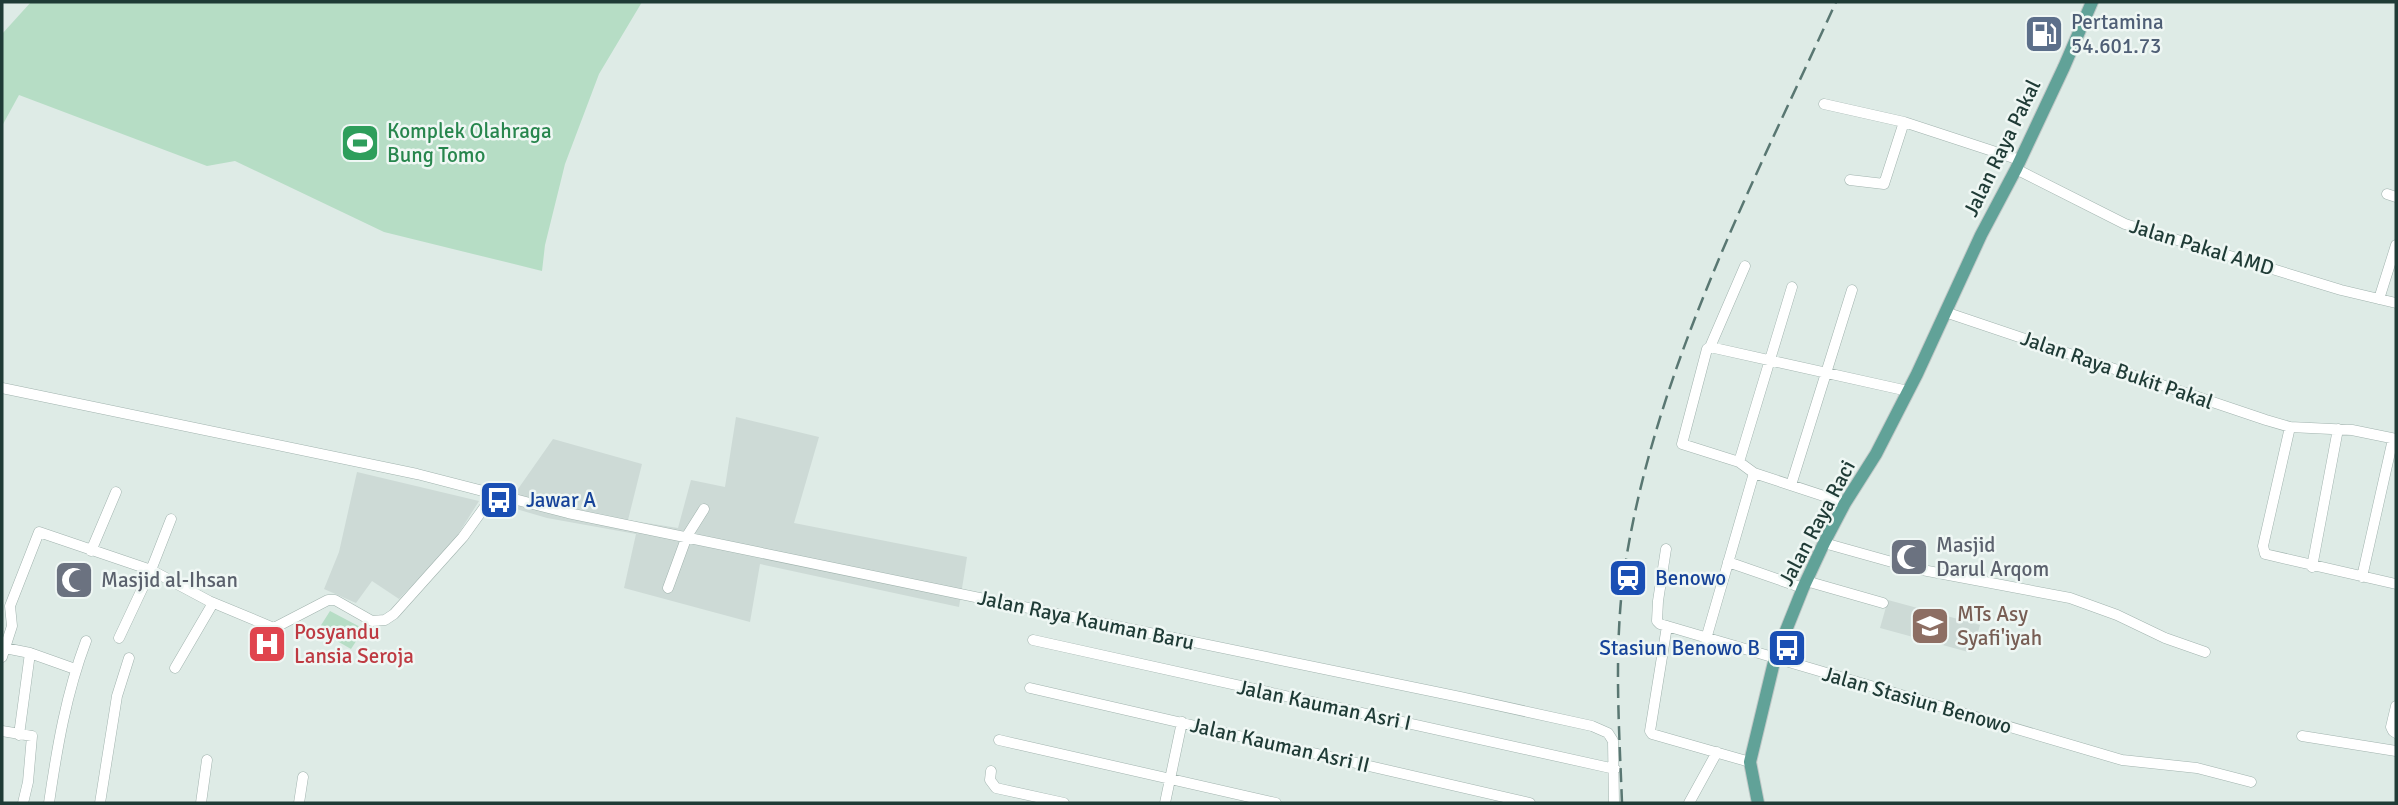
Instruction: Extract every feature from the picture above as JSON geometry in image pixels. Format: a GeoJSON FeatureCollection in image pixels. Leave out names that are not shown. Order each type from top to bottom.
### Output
{"type":"FeatureCollection","features":[{"type":"Feature","properties":{"kind":"main road","name":"Jalan Raya Pakal"},"geometry":{"type":"LineString","coordinates":[[1945,312],[2018,164],[2092,2]]}},
{"type":"Feature","properties":{"kind":"main road","name":"Jalan Raya Raci"},"geometry":{"type":"LineString","coordinates":[[1750,762],[1775,658],[1804,584],[1845,503],[1876,454],[1945,312]]}},
{"type":"Feature","properties":{"kind":"main road"},"geometry":{"type":"LineString","coordinates":[[1750,762],[1758,803]]}},
{"type":"Feature","properties":{"kind":"street","name":"Jalan Pakal AMD"},"geometry":{"type":"LineString","coordinates":[[1824,104],[1904,122],[2018,164],[2125,224],[2341,290],[2396,303]]}},
{"type":"Feature","properties":{"kind":"street"},"geometry":{"type":"LineString","coordinates":[[1850,180],[1884,184],[1904,122]]}},
{"type":"Feature","properties":{"kind":"street"},"geometry":{"type":"LineString","coordinates":[[2379,299],[2396,245]]}},
{"type":"Feature","properties":{"kind":"street"},"geometry":{"type":"LineString","coordinates":[[1745,266],[1707,349],[1681,443],[1739,462],[1754,473],[1845,503]]}},
{"type":"Feature","properties":{"kind":"street"},"geometry":{"type":"LineString","coordinates":[[1739,462],[1792,287]]}},
{"type":"Feature","properties":{"kind":"street"},"geometry":{"type":"LineString","coordinates":[[1791,485],[1852,290]]}},
{"type":"Feature","properties":{"kind":"street","name":"Jalan Raya Bukit Pakal"},"geometry":{"type":"LineString","coordinates":[[1945,312],[2290,427],[2352,430],[2395,439]]}},
{"type":"Feature","properties":{"kind":"street"},"geometry":{"type":"LineString","coordinates":[[1710,347],[1908,391]]}},
{"type":"Feature","properties":{"kind":"street","name":"Jalan Raya Kauman Baru"},"geometry":{"type":"LineString","coordinates":[[2,388],[417,474],[568,513],[1592,726],[1603,730],[1614,741],[1614,803]]}},
{"type":"Feature","properties":{"kind":"street"},"geometry":{"type":"LineString","coordinates":[[2290,427],[2263,551],[2269,557],[2396,584]]}},
{"type":"Feature","properties":{"kind":"street"},"geometry":{"type":"LineString","coordinates":[[2312,567],[2338,429]]}},
{"type":"Feature","properties":{"kind":"street"},"geometry":{"type":"LineString","coordinates":[[2362,577],[2395,439]]}},
{"type":"Feature","properties":{"kind":"street"},"geometry":{"type":"LineString","coordinates":[[1706,639],[1754,473]]}},
{"type":"Feature","properties":{"kind":"street"},"geometry":{"type":"LineString","coordinates":[[91,551],[116,492]]}},
{"type":"Feature","properties":{"kind":"street"},"geometry":{"type":"LineString","coordinates":[[75,669],[30,653],[4,652],[12,626],[9,606],[39,532],[151,570],[213,603],[274,628],[328,600],[335,600],[372,621],[385,620],[394,614],[463,537],[494,494]]}},
{"type":"Feature","properties":{"kind":"street"},"geometry":{"type":"LineString","coordinates":[[668,588],[687,536],[704,509]]}},
{"type":"Feature","properties":{"kind":"street"},"geometry":{"type":"LineString","coordinates":[[119,638],[171,519]]}},
{"type":"Feature","properties":{"kind":"street"},"geometry":{"type":"LineString","coordinates":[[1824,543],[1941,574],[2070,598],[2205,652]]}},
{"type":"Feature","properties":{"kind":"street"},"geometry":{"type":"LineString","coordinates":[[1666,549],[1657,621],[1667,626],[1650,731],[1654,736],[1750,762]]}},
{"type":"Feature","properties":{"kind":"street"},"geometry":{"type":"LineString","coordinates":[[1728,562],[1882,603]]}},
{"type":"Feature","properties":{"kind":"street"},"geometry":{"type":"LineString","coordinates":[[175,668],[213,603]]}},
{"type":"Feature","properties":{"kind":"street","name":"Jalan Stasiun Benowo"},"geometry":{"type":"LineString","coordinates":[[1667,626],[2122,760],[2197,768],[2251,782]]}},
{"type":"Feature","properties":{"kind":"street","name":"Jalan Kauman Asri I"},"geometry":{"type":"LineString","coordinates":[[1033,640],[1615,769]]}},
{"type":"Feature","properties":{"kind":"street"},"geometry":{"type":"LineString","coordinates":[[49,803],[62,723],[75,669],[86,641]]}},
{"type":"Feature","properties":{"kind":"street"},"geometry":{"type":"LineString","coordinates":[[19,734],[30,653]]}},
{"type":"Feature","properties":{"kind":"street"},"geometry":{"type":"LineString","coordinates":[[100,803],[117,696],[129,659]]}},
{"type":"Feature","properties":{"kind":"street","name":"Jalan Kauman Asri II"},"geometry":{"type":"LineString","coordinates":[[1030,688],[1530,803]]}},
{"type":"Feature","properties":{"kind":"street"},"geometry":{"type":"LineString","coordinates":[[2394,731],[2396,706]]}},
{"type":"Feature","properties":{"kind":"street"},"geometry":{"type":"LineString","coordinates":[[1165,803],[1182,722]]}},
{"type":"Feature","properties":{"kind":"street"},"geometry":{"type":"LineString","coordinates":[[2,731],[32,736],[29,782],[23,803]]}},
{"type":"Feature","properties":{"kind":"street"},"geometry":{"type":"LineString","coordinates":[[2302,736],[2396,751]]}},
{"type":"Feature","properties":{"kind":"street"},"geometry":{"type":"LineString","coordinates":[[999,740],[1276,803]]}},
{"type":"Feature","properties":{"kind":"street"},"geometry":{"type":"LineString","coordinates":[[1689,803],[1717,752]]}},
{"type":"Feature","properties":{"kind":"street"},"geometry":{"type":"LineString","coordinates":[[201,803],[207,761]]}},
{"type":"Feature","properties":{"kind":"street"},"geometry":{"type":"LineString","coordinates":[[991,771],[990,780],[996,788],[1064,803]]}},
{"type":"Feature","properties":{"kind":"street"},"geometry":{"type":"LineString","coordinates":[[299,803],[303,777]]}},
{"type":"Feature","properties":{"kind":"shaded area"},"geometry":{"type":"Polygon","coordinates":[[[736,417],[819,437],[794,523],[967,557],[959,607],[760,564],[750,622],[624,588],[636,534],[547,518],[506,506],[553,439],[642,464],[628,520],[678,528],[691,480],[725,487],[736,417]]]}},
{"type":"Feature","properties":{"kind":"shaded area"},"geometry":{"type":"Polygon","coordinates":[[[357,472],[479,501],[452,544],[399,599],[372,581],[356,603],[324,589],[339,552],[357,472]]]}},
{"type":"Feature","properties":{"kind":"shaded area","name":"MTs Asy Syafi'iyah"},"geometry":{"type":"Polygon","coordinates":[[[1888,600],[1980,625],[1972,653],[1880,628],[1888,600]]]}},
{"type":"Feature","properties":{"kind":"green space","name":"Komplek Olahraga Bung Tomo"},"geometry":{"type":"Polygon","coordinates":[[[31,2],[642,2],[599,74],[565,164],[545,245],[542,271],[384,232],[235,161],[207,166],[19,95],[2,126],[2,34],[31,2]]]}},
{"type":"Feature","properties":{"kind":"green space"},"geometry":{"type":"Polygon","coordinates":[[[330,611],[364,629],[351,649],[318,630],[330,611]]]}},
{"type":"Feature","properties":{"kind":"railway"},"geometry":{"type":"LineString","coordinates":[[1622,803],[1619,620],[1626,560],[1660,416],[1712,275],[1836,2]]}},
{"type":"Feature","properties":{"kind":"place","name":"Pertamina 54.601.73"},"geometry":{"type":"Point","coordinates":[2044,34]}},
{"type":"Feature","properties":{"kind":"place","name":"Komplek Olahraga Bung Tomo"},"geometry":{"type":"Point","coordinates":[360,143]}},
{"type":"Feature","properties":{"kind":"place","name":"Jawar A"},"geometry":{"type":"Point","coordinates":[499,500]}},
{"type":"Feature","properties":{"kind":"place","name":"Masjid Darul Arqom"},"geometry":{"type":"Point","coordinates":[1909,557]}},
{"type":"Feature","properties":{"kind":"place","name":"Benowo"},"geometry":{"type":"Point","coordinates":[1628,578]}},
{"type":"Feature","properties":{"kind":"place","name":"Masjid al-Ihsan"},"geometry":{"type":"Point","coordinates":[74,580]}},
{"type":"Feature","properties":{"kind":"place","name":"MTs Asy Syafi'iyah"},"geometry":{"type":"Point","coordinates":[1930,626]}},
{"type":"Feature","properties":{"kind":"place","name":"Posyandu Lansia Seroja"},"geometry":{"type":"Point","coordinates":[267,644]}},
{"type":"Feature","properties":{"kind":"place","name":"Stasiun Benowo B"},"geometry":{"type":"Point","coordinates":[1787,648]}}]}
